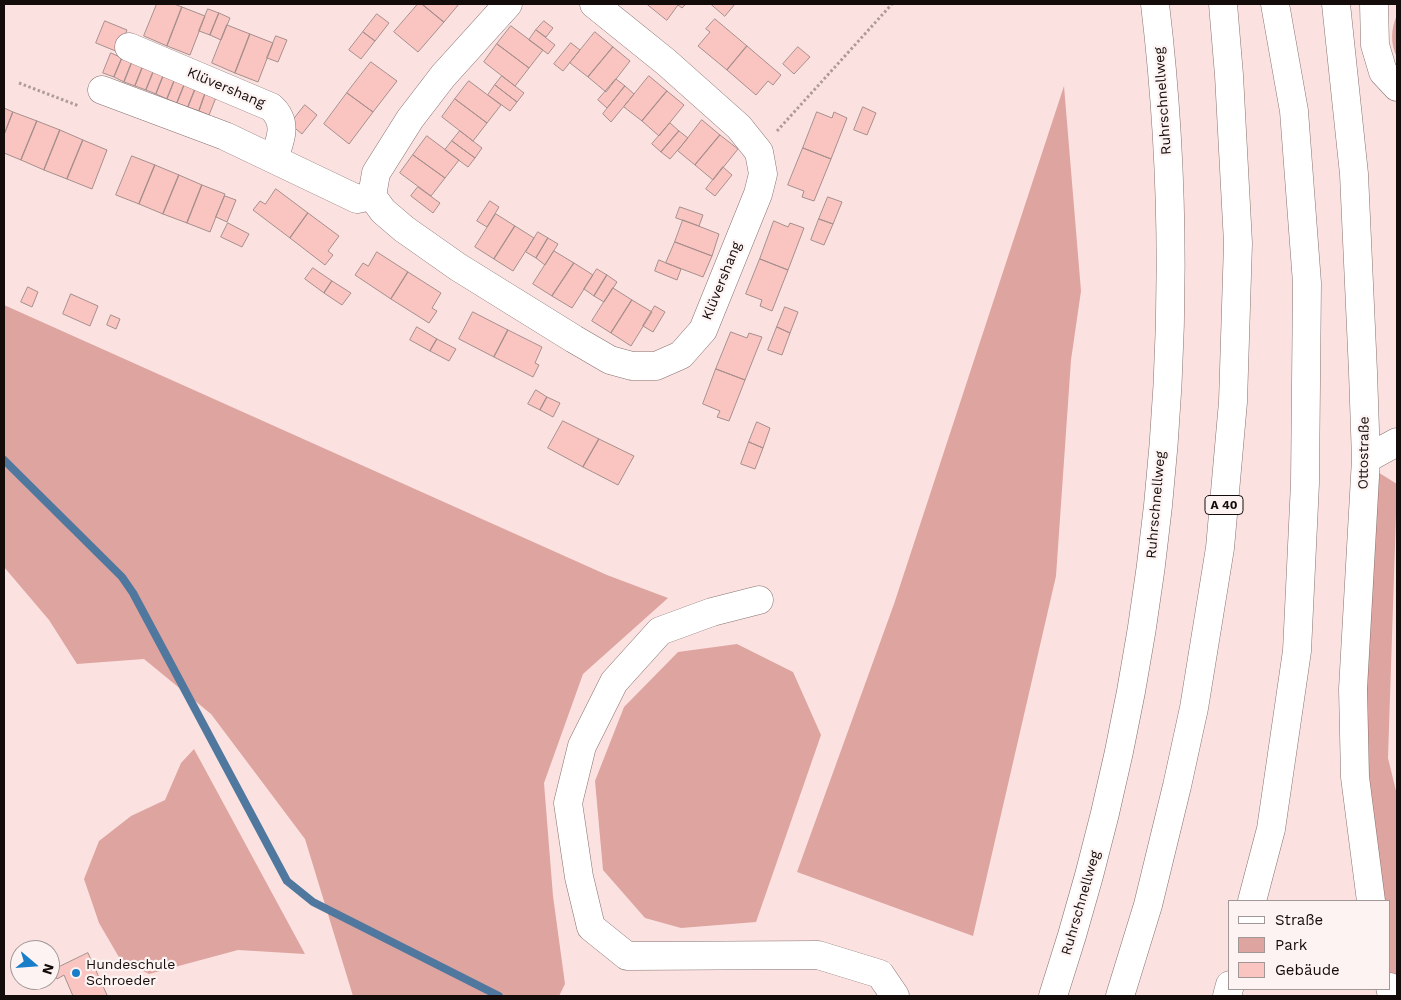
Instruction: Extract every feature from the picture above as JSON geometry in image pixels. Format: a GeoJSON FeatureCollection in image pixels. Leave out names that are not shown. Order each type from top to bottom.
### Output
{"type":"FeatureCollection","features":[{"type":"Feature","properties":{"kind":"main road"},"geometry":{"type":"LineString","coordinates":[[102,90],[226,136],[357,199],[372,196],[376,174],[410,119],[443,76],[508,4]]}},
{"type":"Feature","properties":{"kind":"main road"},"geometry":{"type":"LineString","coordinates":[[594,4],[708,98],[739,127],[759,152]]}},
{"type":"Feature","properties":{"kind":"main road","name":"Ruhrschnellweg"},"geometry":{"type":"LineString","coordinates":[[1052,996],[1093,860],[1113,776],[1130,697],[1153,547],[1165,405],[1171,238],[1164,78],[1155,4]]}},
{"type":"Feature","properties":{"kind":"main road","name":"A 40"},"geometry":{"type":"LineString","coordinates":[[1120,996],[1148,905],[1178,786],[1194,708],[1220,548],[1233,402],[1238,243],[1229,74],[1223,4]]}},
{"type":"Feature","properties":{"kind":"main road"},"geometry":{"type":"LineString","coordinates":[[1252,900],[1271,829],[1297,651],[1305,482],[1307,283],[1294,112],[1275,4]]}},
{"type":"Feature","properties":{"kind":"main road","name":"Ottostraße"},"geometry":{"type":"LineString","coordinates":[[1336,4],[1354,174],[1366,459],[1353,689],[1355,777],[1371,900]]}},
{"type":"Feature","properties":{"kind":"main road"},"geometry":{"type":"LineString","coordinates":[[1374,4],[1375,45],[1383,72],[1397,87]]}},
{"type":"Feature","properties":{"kind":"main road","name":"Klüvershang"},"geometry":{"type":"LineString","coordinates":[[129,48],[271,107],[279,114],[283,124],[274,158]]}},
{"type":"Feature","properties":{"kind":"main road","name":"Klüvershang"},"geometry":{"type":"LineString","coordinates":[[372,196],[383,211],[404,229],[458,267],[574,339],[610,360],[632,366],[656,366],[681,355],[703,330],[758,194],[763,174],[759,152]]}},
{"type":"Feature","properties":{"kind":"main road"},"geometry":{"type":"LineString","coordinates":[[1366,459],[1397,442]]}},
{"type":"Feature","properties":{"kind":"main road"},"geometry":{"type":"LineString","coordinates":[[759,600],[712,612],[660,631],[614,682],[582,746],[568,803],[579,877],[591,927],[627,956],[818,955],[880,974],[895,996]]}},
{"type":"Feature","properties":{"kind":"path"},"geometry":{"type":"LineString","coordinates":[[759,152],[812,89],[892,4]]}},
{"type":"Feature","properties":{"kind":"green space"},"geometry":{"type":"Polygon","coordinates":[[[1397,15],[1397,57],[1393,47],[1392,36],[1393,25],[1397,15]]]}},
{"type":"Feature","properties":{"kind":"green space"},"geometry":{"type":"Polygon","coordinates":[[[1064,86],[1081,291],[1071,360],[1056,576],[973,936],[797,872],[894,604],[1064,86]]]}},
{"type":"Feature","properties":{"kind":"green space"},"geometry":{"type":"Polygon","coordinates":[[[4,305],[607,575],[668,598],[583,674],[544,783],[553,896],[565,984],[559,996],[353,996],[305,839],[211,714],[144,659],[77,664],[49,620],[4,567],[4,305]]]}},
{"type":"Feature","properties":{"kind":"green space"},"geometry":{"type":"Polygon","coordinates":[[[1368,466],[1397,484],[1388,758],[1397,795],[1397,996],[1391,975],[1391,900],[1374,900],[1357,777],[1368,466]]]}},
{"type":"Feature","properties":{"kind":"green space"},"geometry":{"type":"Polygon","coordinates":[[[737,644],[793,672],[821,735],[756,922],[681,928],[645,918],[603,870],[595,781],[624,707],[678,652],[737,644]]]}},
{"type":"Feature","properties":{"kind":"green space","name":"Hundeschule Schroeder"},"geometry":{"type":"Polygon","coordinates":[[[194,749],[305,954],[238,950],[149,974],[120,959],[99,923],[84,879],[99,841],[131,816],[165,800],[181,763],[194,749]]]}},
{"type":"Feature","properties":{"kind":"building"},"geometry":{"type":"Polygon","coordinates":[[[157,4],[174,4],[182,7],[167,46],[144,36],[157,4]]]}},
{"type":"Feature","properties":{"kind":"building"},"geometry":{"type":"Polygon","coordinates":[[[418,4],[422,4],[444,22],[418,52],[394,32],[418,4]]]}},
{"type":"Feature","properties":{"kind":"building"},"geometry":{"type":"Polygon","coordinates":[[[422,4],[459,4],[444,22],[422,4]]]}},
{"type":"Feature","properties":{"kind":"building"},"geometry":{"type":"Polygon","coordinates":[[[647,4],[686,4],[682,8],[678,5],[667,20],[647,4]]]}},
{"type":"Feature","properties":{"kind":"building"},"geometry":{"type":"Polygon","coordinates":[[[711,4],[735,4],[725,16],[711,4]]]}},
{"type":"Feature","properties":{"kind":"building"},"geometry":{"type":"Polygon","coordinates":[[[182,7],[205,16],[190,55],[167,46],[182,7]]]}},
{"type":"Feature","properties":{"kind":"building"},"geometry":{"type":"Polygon","coordinates":[[[208,9],[219,13],[210,35],[199,31],[208,9]]]}},
{"type":"Feature","properties":{"kind":"building"},"geometry":{"type":"Polygon","coordinates":[[[219,13],[230,18],[221,40],[210,35],[219,13]]]}},
{"type":"Feature","properties":{"kind":"building"},"geometry":{"type":"Polygon","coordinates":[[[377,14],[389,23],[375,41],[363,32],[377,14]]]}},
{"type":"Feature","properties":{"kind":"building"},"geometry":{"type":"Polygon","coordinates":[[[715,19],[747,46],[727,70],[698,46],[710,32],[706,29],[715,19]]]}},
{"type":"Feature","properties":{"kind":"building"},"geometry":{"type":"Polygon","coordinates":[[[105,21],[127,30],[118,52],[96,43],[105,21]]]}},
{"type":"Feature","properties":{"kind":"building"},"geometry":{"type":"Polygon","coordinates":[[[544,21],[553,28],[546,37],[536,30],[544,21]]]}},
{"type":"Feature","properties":{"kind":"building"},"geometry":{"type":"Polygon","coordinates":[[[227,25],[250,34],[235,73],[212,63],[227,25]]]}},
{"type":"Feature","properties":{"kind":"building"},"geometry":{"type":"Polygon","coordinates":[[[511,26],[543,50],[529,68],[497,44],[511,26]]]}},
{"type":"Feature","properties":{"kind":"building"},"geometry":{"type":"Polygon","coordinates":[[[536,30],[555,45],[548,54],[529,40],[536,30]]]}},
{"type":"Feature","properties":{"kind":"building"},"geometry":{"type":"Polygon","coordinates":[[[363,32],[375,41],[361,59],[349,50],[363,32]]]}},
{"type":"Feature","properties":{"kind":"building"},"geometry":{"type":"Polygon","coordinates":[[[595,32],[613,47],[588,77],[570,63],[595,32]]]}},
{"type":"Feature","properties":{"kind":"building"},"geometry":{"type":"Polygon","coordinates":[[[250,34],[273,43],[258,82],[235,73],[250,34]]]}},
{"type":"Feature","properties":{"kind":"building"},"geometry":{"type":"Polygon","coordinates":[[[276,36],[287,40],[278,62],[267,58],[276,36]]]}},
{"type":"Feature","properties":{"kind":"building"},"geometry":{"type":"Polygon","coordinates":[[[571,43],[580,50],[563,71],[554,64],[571,43]]]}},
{"type":"Feature","properties":{"kind":"building"},"geometry":{"type":"Polygon","coordinates":[[[497,44],[529,68],[515,86],[484,62],[497,44]]]}},
{"type":"Feature","properties":{"kind":"building"},"geometry":{"type":"Polygon","coordinates":[[[747,46],[781,75],[773,85],[768,81],[756,95],[727,70],[747,46]]]}},
{"type":"Feature","properties":{"kind":"building"},"geometry":{"type":"Polygon","coordinates":[[[613,47],[630,61],[606,92],[588,77],[613,47]]]}},
{"type":"Feature","properties":{"kind":"building"},"geometry":{"type":"Polygon","coordinates":[[[798,47],[810,57],[794,74],[783,64],[798,47]]]}},
{"type":"Feature","properties":{"kind":"building"},"geometry":{"type":"Polygon","coordinates":[[[111,53],[122,58],[114,77],[103,73],[111,53]]]}},
{"type":"Feature","properties":{"kind":"building"},"geometry":{"type":"Polygon","coordinates":[[[122,58],[132,62],[124,82],[114,77],[122,58]]]}},
{"type":"Feature","properties":{"kind":"building"},"geometry":{"type":"Polygon","coordinates":[[[132,62],[143,66],[135,86],[124,82],[132,62]]]}},
{"type":"Feature","properties":{"kind":"building"},"geometry":{"type":"Polygon","coordinates":[[[371,62],[397,81],[373,112],[347,93],[371,62]]]}},
{"type":"Feature","properties":{"kind":"building"},"geometry":{"type":"Polygon","coordinates":[[[143,66],[154,70],[146,90],[135,86],[143,66]]]}},
{"type":"Feature","properties":{"kind":"building"},"geometry":{"type":"Polygon","coordinates":[[[154,70],[164,74],[156,94],[146,90],[154,70]]]}},
{"type":"Feature","properties":{"kind":"building"},"geometry":{"type":"Polygon","coordinates":[[[164,74],[175,79],[167,99],[156,94],[164,74]]]}},
{"type":"Feature","properties":{"kind":"building"},"geometry":{"type":"Polygon","coordinates":[[[502,76],[524,93],[517,102],[495,85],[502,76]]]}},
{"type":"Feature","properties":{"kind":"building"},"geometry":{"type":"Polygon","coordinates":[[[649,76],[667,91],[642,121],[624,107],[649,76]]]}},
{"type":"Feature","properties":{"kind":"building"},"geometry":{"type":"Polygon","coordinates":[[[175,79],[185,83],[177,103],[167,99],[175,79]]]}},
{"type":"Feature","properties":{"kind":"building"},"geometry":{"type":"Polygon","coordinates":[[[616,79],[625,86],[607,108],[598,100],[616,79]]]}},
{"type":"Feature","properties":{"kind":"building"},"geometry":{"type":"Polygon","coordinates":[[[469,81],[501,105],[487,123],[455,99],[469,81]]]}},
{"type":"Feature","properties":{"kind":"building"},"geometry":{"type":"Polygon","coordinates":[[[185,83],[196,87],[188,107],[177,103],[185,83]]]}},
{"type":"Feature","properties":{"kind":"building"},"geometry":{"type":"Polygon","coordinates":[[[495,85],[517,102],[510,111],[488,95],[495,85]]]}},
{"type":"Feature","properties":{"kind":"building"},"geometry":{"type":"Polygon","coordinates":[[[625,86],[634,94],[611,122],[603,114],[625,86]]]}},
{"type":"Feature","properties":{"kind":"building"},"geometry":{"type":"Polygon","coordinates":[[[196,87],[206,91],[199,111],[188,107],[196,87]]]}},
{"type":"Feature","properties":{"kind":"building"},"geometry":{"type":"Polygon","coordinates":[[[206,91],[217,95],[209,115],[199,111],[206,91]]]}},
{"type":"Feature","properties":{"kind":"building"},"geometry":{"type":"Polygon","coordinates":[[[667,91],[684,105],[659,136],[642,121],[667,91]]]}},
{"type":"Feature","properties":{"kind":"building"},"geometry":{"type":"Polygon","coordinates":[[[347,93],[373,112],[349,144],[324,124],[347,93]]]}},
{"type":"Feature","properties":{"kind":"building"},"geometry":{"type":"Polygon","coordinates":[[[455,99],[487,123],[473,141],[442,117],[455,99]]]}},
{"type":"Feature","properties":{"kind":"building"},"geometry":{"type":"Polygon","coordinates":[[[305,105],[317,115],[302,134],[290,124],[305,105]]]}},
{"type":"Feature","properties":{"kind":"building"},"geometry":{"type":"Polygon","coordinates":[[[863,107],[876,113],[867,135],[854,130],[863,107]]]}},
{"type":"Feature","properties":{"kind":"building"},"geometry":{"type":"Polygon","coordinates":[[[4,108],[13,112],[4,135],[4,108]]]}},
{"type":"Feature","properties":{"kind":"building"},"geometry":{"type":"Polygon","coordinates":[[[13,112],[37,121],[21,160],[4,153],[4,135],[13,112]]]}},
{"type":"Feature","properties":{"kind":"building"},"geometry":{"type":"Polygon","coordinates":[[[817,112],[832,118],[834,112],[847,118],[831,159],[803,148],[817,112]]]}},
{"type":"Feature","properties":{"kind":"building"},"geometry":{"type":"Polygon","coordinates":[[[702,120],[720,135],[695,165],[678,151],[702,120]]]}},
{"type":"Feature","properties":{"kind":"building"},"geometry":{"type":"Polygon","coordinates":[[[37,121],[60,130],[44,170],[21,160],[37,121]]]}},
{"type":"Feature","properties":{"kind":"building"},"geometry":{"type":"Polygon","coordinates":[[[670,123],[679,131],[661,152],[652,144],[670,123]]]}},
{"type":"Feature","properties":{"kind":"building"},"geometry":{"type":"Polygon","coordinates":[[[60,130],[83,140],[67,179],[44,170],[60,130]]]}},
{"type":"Feature","properties":{"kind":"building"},"geometry":{"type":"Polygon","coordinates":[[[460,131],[482,148],[475,158],[452,141],[460,131]]]}},
{"type":"Feature","properties":{"kind":"building"},"geometry":{"type":"Polygon","coordinates":[[[679,131],[688,138],[670,159],[661,152],[679,131]]]}},
{"type":"Feature","properties":{"kind":"building"},"geometry":{"type":"Polygon","coordinates":[[[720,135],[738,149],[713,180],[695,165],[720,135]]]}},
{"type":"Feature","properties":{"kind":"building"},"geometry":{"type":"Polygon","coordinates":[[[427,136],[459,160],[445,178],[413,155],[427,136]]]}},
{"type":"Feature","properties":{"kind":"building"},"geometry":{"type":"Polygon","coordinates":[[[83,140],[107,150],[92,189],[67,179],[83,140]]]}},
{"type":"Feature","properties":{"kind":"building"},"geometry":{"type":"Polygon","coordinates":[[[452,141],[475,158],[468,167],[445,150],[452,141]]]}},
{"type":"Feature","properties":{"kind":"building"},"geometry":{"type":"Polygon","coordinates":[[[803,148],[831,159],[814,201],[802,197],[804,191],[788,185],[803,148]]]}},
{"type":"Feature","properties":{"kind":"building"},"geometry":{"type":"Polygon","coordinates":[[[413,155],[445,178],[431,196],[400,173],[413,155]]]}},
{"type":"Feature","properties":{"kind":"building"},"geometry":{"type":"Polygon","coordinates":[[[132,156],[155,165],[139,204],[116,195],[132,156]]]}},
{"type":"Feature","properties":{"kind":"building"},"geometry":{"type":"Polygon","coordinates":[[[155,165],[179,175],[163,214],[139,204],[155,165]]]}},
{"type":"Feature","properties":{"kind":"building"},"geometry":{"type":"Polygon","coordinates":[[[723,167],[732,175],[715,196],[706,189],[723,167]]]}},
{"type":"Feature","properties":{"kind":"building"},"geometry":{"type":"Polygon","coordinates":[[[179,175],[202,185],[187,223],[163,214],[179,175]]]}},
{"type":"Feature","properties":{"kind":"building"},"geometry":{"type":"Polygon","coordinates":[[[202,185],[225,194],[210,232],[187,223],[202,185]]]}},
{"type":"Feature","properties":{"kind":"building"},"geometry":{"type":"Polygon","coordinates":[[[418,187],[440,203],[433,213],[411,196],[418,187]]]}},
{"type":"Feature","properties":{"kind":"building"},"geometry":{"type":"Polygon","coordinates":[[[276,189],[308,213],[290,238],[253,210],[260,201],[265,204],[276,189]]]}},
{"type":"Feature","properties":{"kind":"building"},"geometry":{"type":"Polygon","coordinates":[[[225,196],[236,200],[227,222],[216,217],[225,196]]]}},
{"type":"Feature","properties":{"kind":"building"},"geometry":{"type":"Polygon","coordinates":[[[828,197],[842,202],[833,224],[819,219],[828,197]]]}},
{"type":"Feature","properties":{"kind":"building"},"geometry":{"type":"Polygon","coordinates":[[[490,201],[499,207],[487,227],[477,221],[490,201]]]}},
{"type":"Feature","properties":{"kind":"building"},"geometry":{"type":"Polygon","coordinates":[[[680,207],[703,215],[699,226],[676,218],[680,207]]]}},
{"type":"Feature","properties":{"kind":"building"},"geometry":{"type":"Polygon","coordinates":[[[308,213],[339,236],[328,251],[333,255],[325,265],[290,238],[308,213]]]}},
{"type":"Feature","properties":{"kind":"building"},"geometry":{"type":"Polygon","coordinates":[[[496,214],[515,226],[494,259],[475,247],[496,214]]]}},
{"type":"Feature","properties":{"kind":"building"},"geometry":{"type":"Polygon","coordinates":[[[819,219],[833,224],[824,245],[811,240],[819,219]]]}},
{"type":"Feature","properties":{"kind":"building"},"geometry":{"type":"Polygon","coordinates":[[[683,220],[719,234],[712,256],[675,242],[683,220]]]}},
{"type":"Feature","properties":{"kind":"building"},"geometry":{"type":"Polygon","coordinates":[[[774,221],[788,227],[790,223],[804,228],[788,270],[760,259],[774,221]]]}},
{"type":"Feature","properties":{"kind":"building"},"geometry":{"type":"Polygon","coordinates":[[[228,223],[249,234],[242,247],[221,237],[228,223]]]}},
{"type":"Feature","properties":{"kind":"building"},"geometry":{"type":"Polygon","coordinates":[[[515,226],[534,238],[513,271],[494,259],[515,226]]]}},
{"type":"Feature","properties":{"kind":"building"},"geometry":{"type":"Polygon","coordinates":[[[538,232],[548,238],[536,258],[526,252],[538,232]]]}},
{"type":"Feature","properties":{"kind":"building"},"geometry":{"type":"Polygon","coordinates":[[[548,238],[558,244],[545,265],[536,258],[548,238]]]}},
{"type":"Feature","properties":{"kind":"building"},"geometry":{"type":"Polygon","coordinates":[[[675,242],[712,256],[703,277],[666,263],[675,242]]]}},
{"type":"Feature","properties":{"kind":"building"},"geometry":{"type":"Polygon","coordinates":[[[554,251],[574,263],[552,296],[533,284],[554,251]]]}},
{"type":"Feature","properties":{"kind":"building"},"geometry":{"type":"Polygon","coordinates":[[[377,252],[408,272],[391,299],[355,275],[363,263],[368,266],[377,252]]]}},
{"type":"Feature","properties":{"kind":"building"},"geometry":{"type":"Polygon","coordinates":[[[760,259],[788,270],[772,311],[760,306],[762,300],[746,294],[760,259]]]}},
{"type":"Feature","properties":{"kind":"building"},"geometry":{"type":"Polygon","coordinates":[[[659,260],[681,269],[677,280],[655,271],[659,260]]]}},
{"type":"Feature","properties":{"kind":"building"},"geometry":{"type":"Polygon","coordinates":[[[574,263],[593,275],[572,308],[552,296],[574,263]]]}},
{"type":"Feature","properties":{"kind":"building"},"geometry":{"type":"Polygon","coordinates":[[[313,268],[332,281],[324,293],[305,279],[313,268]]]}},
{"type":"Feature","properties":{"kind":"building"},"geometry":{"type":"Polygon","coordinates":[[[597,269],[607,275],[594,296],[584,289],[597,269]]]}},
{"type":"Feature","properties":{"kind":"building"},"geometry":{"type":"Polygon","coordinates":[[[408,272],[441,293],[432,308],[437,311],[429,323],[391,299],[408,272]]]}},
{"type":"Feature","properties":{"kind":"building"},"geometry":{"type":"Polygon","coordinates":[[[607,275],[617,282],[604,302],[594,296],[607,275]]]}},
{"type":"Feature","properties":{"kind":"building"},"geometry":{"type":"Polygon","coordinates":[[[332,281],[351,293],[342,305],[324,293],[332,281]]]}},
{"type":"Feature","properties":{"kind":"building"},"geometry":{"type":"Polygon","coordinates":[[[28,287],[38,292],[32,307],[21,302],[28,287]]]}},
{"type":"Feature","properties":{"kind":"building"},"geometry":{"type":"Polygon","coordinates":[[[613,288],[632,300],[611,333],[592,321],[613,288]]]}},
{"type":"Feature","properties":{"kind":"building"},"geometry":{"type":"Polygon","coordinates":[[[71,294],[98,306],[90,326],[63,314],[71,294]]]}},
{"type":"Feature","properties":{"kind":"building"},"geometry":{"type":"Polygon","coordinates":[[[632,300],[652,312],[631,346],[611,333],[632,300]]]}},
{"type":"Feature","properties":{"kind":"building"},"geometry":{"type":"Polygon","coordinates":[[[655,306],[665,312],[653,332],[643,326],[655,306]]]}},
{"type":"Feature","properties":{"kind":"building"},"geometry":{"type":"Polygon","coordinates":[[[785,307],[798,312],[790,333],[777,327],[785,307]]]}},
{"type":"Feature","properties":{"kind":"building"},"geometry":{"type":"Polygon","coordinates":[[[473,312],[508,330],[494,357],[459,339],[473,312]]]}},
{"type":"Feature","properties":{"kind":"building"},"geometry":{"type":"Polygon","coordinates":[[[111,315],[120,319],[116,329],[107,325],[111,315]]]}},
{"type":"Feature","properties":{"kind":"building"},"geometry":{"type":"Polygon","coordinates":[[[417,327],[437,339],[430,351],[410,340],[417,327]]]}},
{"type":"Feature","properties":{"kind":"building"},"geometry":{"type":"Polygon","coordinates":[[[777,327],[790,333],[782,355],[768,350],[777,327]]]}},
{"type":"Feature","properties":{"kind":"building"},"geometry":{"type":"Polygon","coordinates":[[[508,330],[542,347],[535,363],[539,365],[533,377],[494,357],[508,330]]]}},
{"type":"Feature","properties":{"kind":"building"},"geometry":{"type":"Polygon","coordinates":[[[731,332],[747,338],[749,333],[762,337],[745,380],[716,369],[731,332]]]}},
{"type":"Feature","properties":{"kind":"building"},"geometry":{"type":"Polygon","coordinates":[[[437,339],[456,349],[449,361],[430,351],[437,339]]]}},
{"type":"Feature","properties":{"kind":"building"},"geometry":{"type":"Polygon","coordinates":[[[716,369],[745,380],[729,421],[717,417],[720,411],[703,404],[716,369]]]}},
{"type":"Feature","properties":{"kind":"building"},"geometry":{"type":"Polygon","coordinates":[[[536,390],[547,397],[540,410],[528,404],[536,390]]]}},
{"type":"Feature","properties":{"kind":"building"},"geometry":{"type":"Polygon","coordinates":[[[547,397],[560,403],[553,417],[540,410],[547,397]]]}},
{"type":"Feature","properties":{"kind":"building"},"geometry":{"type":"Polygon","coordinates":[[[563,421],[599,439],[583,467],[548,448],[563,421]]]}},
{"type":"Feature","properties":{"kind":"building"},"geometry":{"type":"Polygon","coordinates":[[[757,422],[770,428],[763,448],[749,442],[757,422]]]}},
{"type":"Feature","properties":{"kind":"building"},"geometry":{"type":"Polygon","coordinates":[[[599,439],[634,456],[618,485],[583,467],[599,439]]]}},
{"type":"Feature","properties":{"kind":"building"},"geometry":{"type":"Polygon","coordinates":[[[749,442],[763,448],[755,469],[741,464],[749,442]]]}},
{"type":"Feature","properties":{"kind":"building","name":"Hundeschule Schroeder"},"geometry":{"type":"Polygon","coordinates":[[[88,953],[107,995],[73,996],[64,975],[60,977],[60,967],[88,953]]]}},
{"type":"Feature","properties":{"kind":"waterway"},"geometry":{"type":"LineString","coordinates":[[4,460],[122,577],[133,593],[287,881],[313,902],[499,996]]}},
{"type":"Feature","properties":{"kind":"place","name":"Hundeschule Schroeder"},"geometry":{"type":"Point","coordinates":[76,973]}}]}
